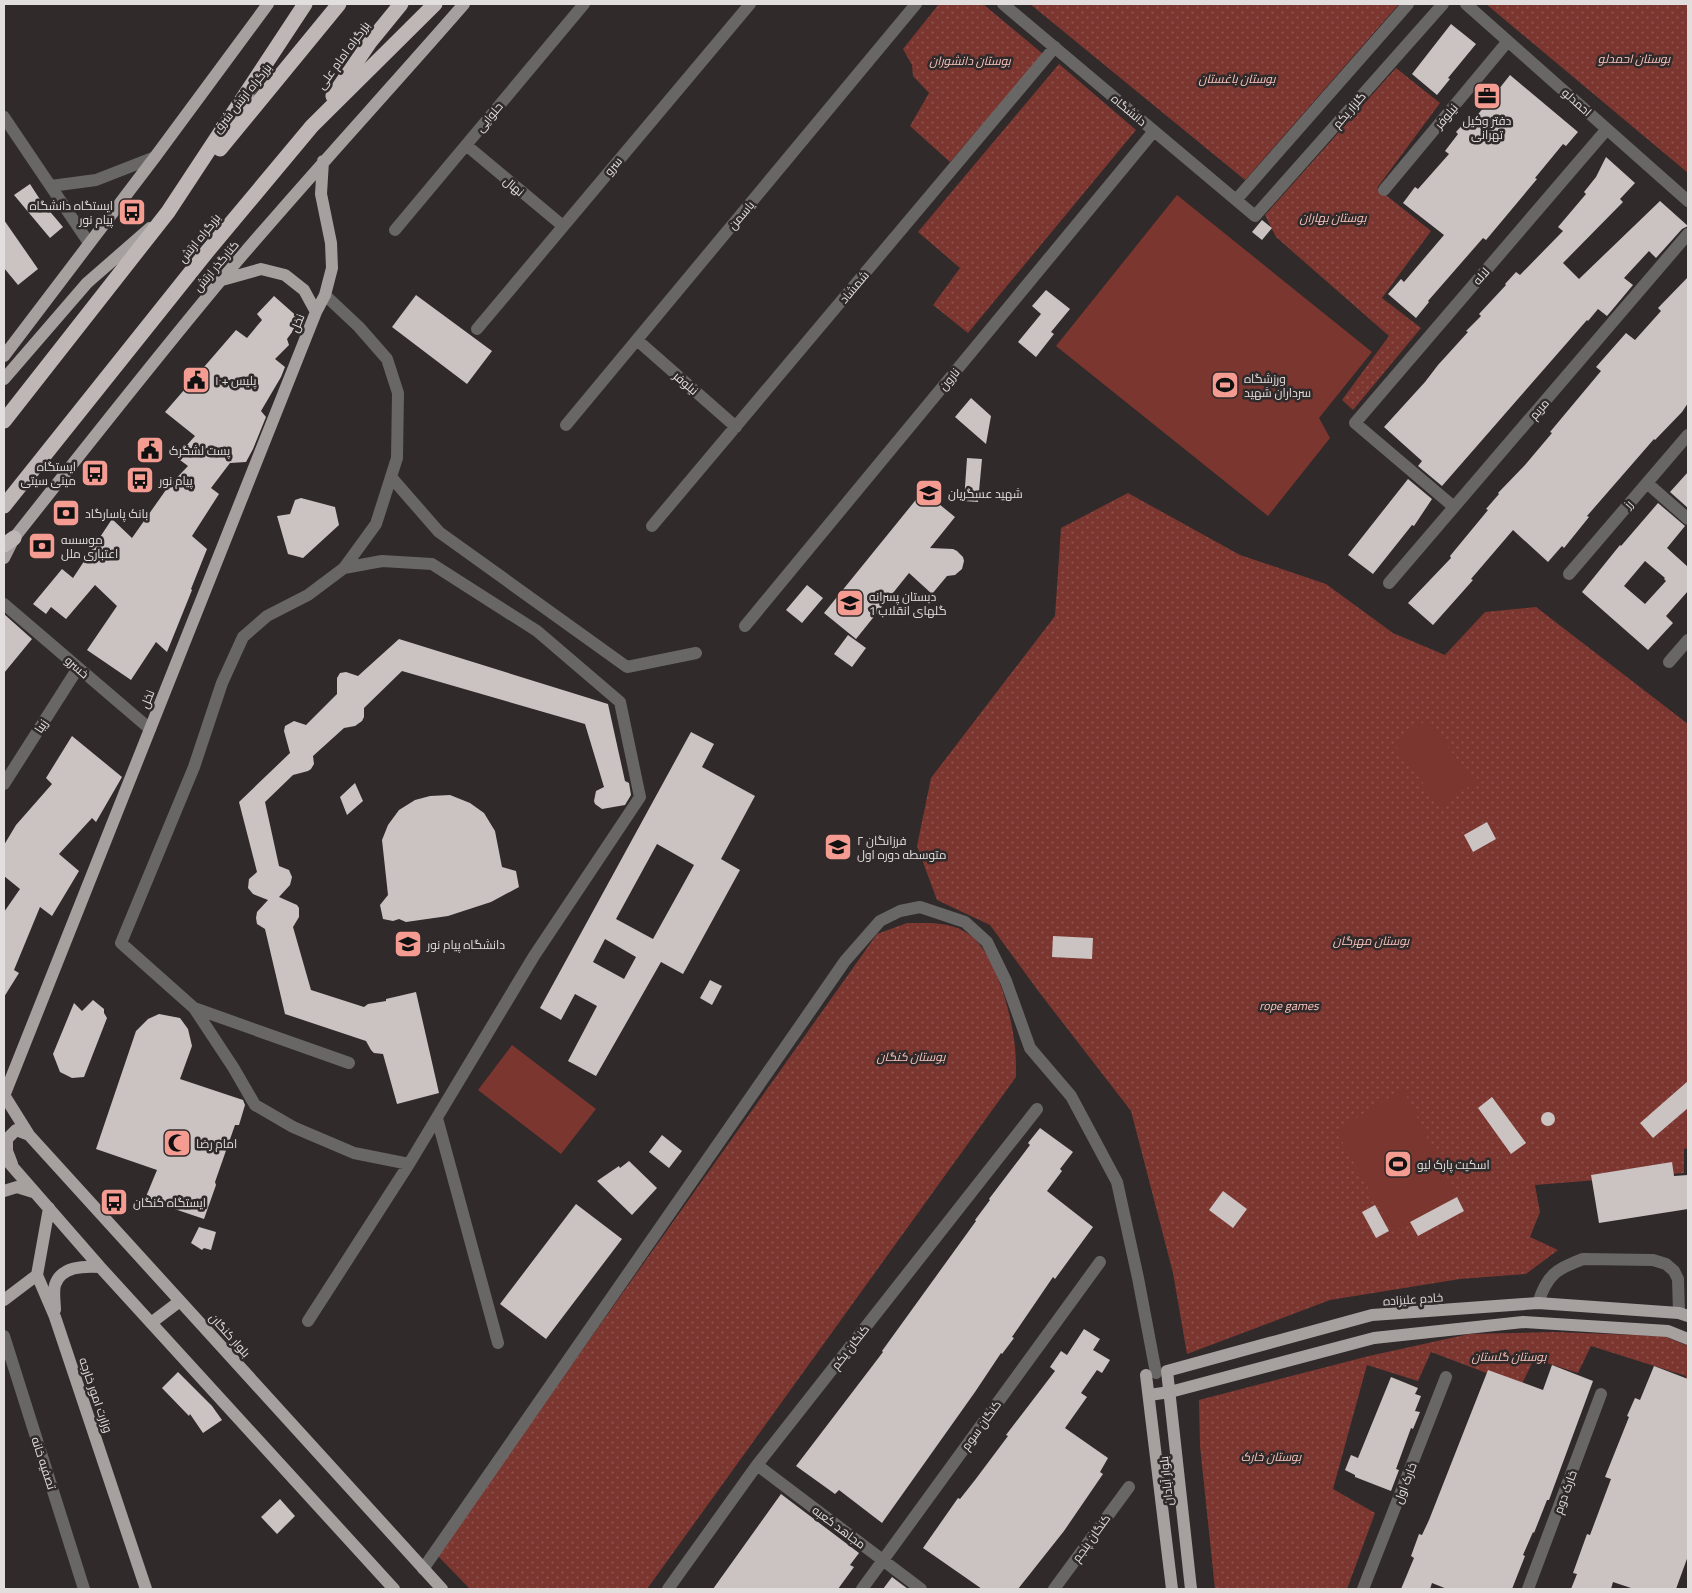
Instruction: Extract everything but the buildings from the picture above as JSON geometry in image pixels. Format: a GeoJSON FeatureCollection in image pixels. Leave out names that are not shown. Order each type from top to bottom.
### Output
{"type":"FeatureCollection","features":[{"type":"Feature","properties":{"kind":"highway"},"geometry":{"type":"LineString","coordinates":[[4,420],[168,212],[305,4]]}},
{"type":"Feature","properties":{"kind":"highway","name":"بزرگراه ارتش شرق"},"geometry":{"type":"LineString","coordinates":[[168,212],[339,4]]}},
{"type":"Feature","properties":{"kind":"highway","name":"بزرگراه امام علی"},"geometry":{"type":"LineString","coordinates":[[312,126],[370,42],[401,4]]}},
{"type":"Feature","properties":{"kind":"highway","name":"بزرگراه ارتش"},"geometry":{"type":"LineString","coordinates":[[4,506],[206,252],[312,126],[435,4]]}},
{"type":"Feature","properties":{"kind":"main road"},"geometry":{"type":"LineString","coordinates":[[4,356],[155,158],[268,4]]}},
{"type":"Feature","properties":{"kind":"main road","name":"کنارگذر ارتش"},"geometry":{"type":"LineString","coordinates":[[4,558],[9,541],[222,280],[323,161],[464,4]]}},
{"type":"Feature","properties":{"kind":"main road","name":"نخل"},"geometry":{"type":"LineString","coordinates":[[4,1096],[316,312],[325,296],[332,268],[331,243],[321,194],[323,161]]}},
{"type":"Feature","properties":{"kind":"main road"},"geometry":{"type":"LineString","coordinates":[[4,379],[87,283],[168,212]]}},
{"type":"Feature","properties":{"kind":"main road","name":"نخل"},"geometry":{"type":"LineString","coordinates":[[222,280],[261,270],[285,275],[304,290],[316,312]]}},
{"type":"Feature","properties":{"kind":"main road","name":"بلوار کنگان"},"geometry":{"type":"LineString","coordinates":[[4,1096],[29,1135],[442,1589]]}},
{"type":"Feature","properties":{"kind":"main road"},"geometry":{"type":"LineString","coordinates":[[15,1171],[7,1151],[8,1139],[16,1130],[29,1135]]}},
{"type":"Feature","properties":{"kind":"main road"},"geometry":{"type":"LineString","coordinates":[[4,1157],[100,1267],[394,1589]]}},
{"type":"Feature","properties":{"kind":"main road"},"geometry":{"type":"LineString","coordinates":[[4,1191],[17,1187],[33,1192]]}},
{"type":"Feature","properties":{"kind":"main road"},"geometry":{"type":"LineString","coordinates":[[4,1300],[37,1275],[49,1208]]}},
{"type":"Feature","properties":{"kind":"main road"},"geometry":{"type":"LineString","coordinates":[[55,1317],[54,1285],[62,1274],[83,1266],[100,1267]]}},
{"type":"Feature","properties":{"kind":"main road","name":"وزارت امور خارجه"},"geometry":{"type":"LineString","coordinates":[[37,1275],[55,1317],[146,1589]]}},
{"type":"Feature","properties":{"kind":"main road"},"geometry":{"type":"LineString","coordinates":[[151,1323],[180,1301]]}},
{"type":"Feature","properties":{"kind":"main road","name":"خادم علیزاده"},"geometry":{"type":"LineString","coordinates":[[1156,1373],[1372,1316],[1538,1303],[1684,1314]]}},
{"type":"Feature","properties":{"kind":"main road"},"geometry":{"type":"LineString","coordinates":[[1150,1395],[1170,1392],[1374,1338],[1514,1323],[1533,1322],[1668,1331],[1688,1339]]}},
{"type":"Feature","properties":{"kind":"main road","name":"بلوار آبادان"},"geometry":{"type":"LineString","coordinates":[[1156,1373],[1170,1392],[1191,1589]]}},
{"type":"Feature","properties":{"kind":"main road","name":"بلوار آبادان"},"geometry":{"type":"LineString","coordinates":[[1156,1373],[1150,1395],[1172,1589]]}},
{"type":"Feature","properties":{"kind":"street","name":"حلوایی"},"geometry":{"type":"LineString","coordinates":[[395,230],[584,4]]}},
{"type":"Feature","properties":{"kind":"street","name":"سرو"},"geometry":{"type":"LineString","coordinates":[[477,329],[750,4]]}},
{"type":"Feature","properties":{"kind":"street","name":"یاسمن"},"geometry":{"type":"LineString","coordinates":[[566,425],[916,4]]}},
{"type":"Feature","properties":{"kind":"street","name":"دانشگاه"},"geometry":{"type":"LineString","coordinates":[[1003,4],[1255,216]]}},
{"type":"Feature","properties":{"kind":"street"},"geometry":{"type":"LineString","coordinates":[[1236,200],[1408,4]]}},
{"type":"Feature","properties":{"kind":"street","name":"گلزار یکم"},"geometry":{"type":"LineString","coordinates":[[1255,216],[1442,4]]}},
{"type":"Feature","properties":{"kind":"street","name":"احمدلو"},"geometry":{"type":"LineString","coordinates":[[1466,4],[1688,201]]}},
{"type":"Feature","properties":{"kind":"street","name":"نیلوفر"},"geometry":{"type":"LineString","coordinates":[[1384,190],[1508,41]]}},
{"type":"Feature","properties":{"kind":"street","name":"شمشاد"},"geometry":{"type":"LineString","coordinates":[[652,526],[1055,48]]}},
{"type":"Feature","properties":{"kind":"street"},"geometry":{"type":"LineString","coordinates":[[4,116],[89,243]]}},
{"type":"Feature","properties":{"kind":"street","name":"لاله"},"geometry":{"type":"LineString","coordinates":[[1454,507],[1355,423],[1607,129]]}},
{"type":"Feature","properties":{"kind":"street","name":"نارون"},"geometry":{"type":"LineString","coordinates":[[745,626],[1154,131]]}},
{"type":"Feature","properties":{"kind":"street","name":"نهال"},"geometry":{"type":"LineString","coordinates":[[466,145],[563,226]]}},
{"type":"Feature","properties":{"kind":"street"},"geometry":{"type":"LineString","coordinates":[[50,186],[96,180],[155,158]]}},
{"type":"Feature","properties":{"kind":"street","name":"مریم"},"geometry":{"type":"LineString","coordinates":[[1389,583],[1688,234]]}},
{"type":"Feature","properties":{"kind":"street"},"geometry":{"type":"LineString","coordinates":[[325,296],[359,327],[387,359],[398,392],[397,458],[376,524],[344,568],[308,595],[267,616],[243,637],[222,683],[194,767],[121,943],[194,1008],[233,1067],[255,1105],[293,1127],[354,1153],[409,1164]]}},
{"type":"Feature","properties":{"kind":"street","name":"نیلوفر"},"geometry":{"type":"LineString","coordinates":[[637,340],[736,427]]}},
{"type":"Feature","properties":{"kind":"street","name":"رز"},"geometry":{"type":"LineString","coordinates":[[1569,574],[1688,434]]}},
{"type":"Feature","properties":{"kind":"street"},"geometry":{"type":"LineString","coordinates":[[391,477],[439,532],[627,667],[696,653]]}},
{"type":"Feature","properties":{"kind":"street"},"geometry":{"type":"LineString","coordinates":[[1647,483],[1688,519]]}},
{"type":"Feature","properties":{"kind":"street"},"geometry":{"type":"LineString","coordinates":[[308,1321],[409,1164],[534,956],[640,797],[620,702],[537,631],[432,564],[382,561],[344,568]]}},
{"type":"Feature","properties":{"kind":"street","name":"خسرو"},"geometry":{"type":"LineString","coordinates":[[4,604],[150,729]]}},
{"type":"Feature","properties":{"kind":"street"},"geometry":{"type":"LineString","coordinates":[[1669,662],[1688,640]]}},
{"type":"Feature","properties":{"kind":"street","name":"زیبا"},"geometry":{"type":"LineString","coordinates":[[4,784],[78,668]]}},
{"type":"Feature","properties":{"kind":"street"},"geometry":{"type":"LineString","coordinates":[[423,1569],[845,961],[880,921],[900,911],[920,907],[965,922],[987,942],[1006,981],[1030,1048],[1071,1096],[1117,1182],[1156,1373]]}},
{"type":"Feature","properties":{"kind":"street"},"geometry":{"type":"LineString","coordinates":[[194,1008],[349,1063]]}},
{"type":"Feature","properties":{"kind":"street","name":"کنگان یکم"},"geometry":{"type":"LineString","coordinates":[[668,1589],[757,1465],[1038,1110]]}},
{"type":"Feature","properties":{"kind":"street"},"geometry":{"type":"LineString","coordinates":[[437,1118],[498,1342]]}},
{"type":"Feature","properties":{"kind":"street"},"geometry":{"type":"LineString","coordinates":[[1538,1303],[1547,1280],[1559,1270],[1583,1259],[1653,1260],[1666,1264],[1674,1271],[1678,1279],[1684,1314]]}},
{"type":"Feature","properties":{"kind":"street","name":"کنگان سوم"},"geometry":{"type":"LineString","coordinates":[[862,1589],[1100,1262]]}},
{"type":"Feature","properties":{"kind":"street","name":"تصفیه خانه"},"geometry":{"type":"LineString","coordinates":[[4,1336],[84,1589]]}},
{"type":"Feature","properties":{"kind":"street","name":"خارک اول"},"geometry":{"type":"LineString","coordinates":[[1363,1589],[1446,1376]]}},
{"type":"Feature","properties":{"kind":"street","name":"خارک دوم"},"geometry":{"type":"LineString","coordinates":[[1528,1589],[1601,1394]]}},
{"type":"Feature","properties":{"kind":"street","name":"مجاهد کعبه"},"geometry":{"type":"LineString","coordinates":[[757,1465],[921,1589]]}},
{"type":"Feature","properties":{"kind":"street","name":"کنگان پنجم"},"geometry":{"type":"LineString","coordinates":[[1054,1589],[1129,1487]]}},
{"type":"Feature","properties":{"kind":"green space","name":"بوستان دانشوران"},"geometry":{"type":"Polygon","coordinates":[[[939,4],[983,4],[1043,54],[950,162],[910,126],[929,93],[913,76],[912,65],[903,49],[939,4]]]}},
{"type":"Feature","properties":{"kind":"green space","name":"بوستان باغستان"},"geometry":{"type":"Polygon","coordinates":[[[1030,4],[1399,4],[1245,180],[1030,4]]]}},
{"type":"Feature","properties":{"kind":"green space","name":"بوستان احمدلو"},"geometry":{"type":"Polygon","coordinates":[[[1486,4],[1688,4],[1688,173],[1486,4]]]}},
{"type":"Feature","properties":{"kind":"green space"},"geometry":{"type":"Polygon","coordinates":[[[1059,64],[1136,130],[968,333],[933,305],[960,268],[918,232],[1059,64]]]}},
{"type":"Feature","properties":{"kind":"green space","name":"بوستان بهاران"},"geometry":{"type":"Polygon","coordinates":[[[1396,68],[1440,103],[1377,188],[1431,231],[1382,298],[1421,328],[1353,410],[1342,400],[1389,336],[1276,237],[1265,215],[1396,68]]]}},
{"type":"Feature","properties":{"kind":"green space","name":"ورزشگاه سرداران شهید"},"geometry":{"type":"Polygon","coordinates":[[[1177,195],[1372,352],[1319,418],[1330,438],[1268,516],[1056,346],[1177,195]]]}},
{"type":"Feature","properties":{"kind":"green space","name":"بوستان مهرگان"},"geometry":{"type":"Polygon","coordinates":[[[1128,493],[1240,555],[1326,584],[1393,633],[1445,655],[1485,612],[1536,607],[1688,724],[1688,1148],[1684,1149],[1684,1173],[1535,1185],[1540,1212],[1530,1237],[1558,1250],[1526,1274],[1460,1279],[1330,1300],[1187,1354],[1173,1273],[1131,1111],[990,925],[937,900],[917,846],[931,778],[1055,616],[1061,528],[1128,493]]]}},
{"type":"Feature","properties":{"kind":"green space"},"geometry":{"type":"Polygon","coordinates":[[[1428,719],[1474,783],[1440,807],[1394,743],[1428,719]]]}},
{"type":"Feature","properties":{"kind":"green space","name":"بوستان کنگان"},"geometry":{"type":"Polygon","coordinates":[[[907,923],[940,924],[956,927],[970,935],[988,956],[1001,986],[1010,1019],[1015,1047],[1016,1077],[647,1589],[470,1589],[437,1555],[877,934],[907,923]]]}},
{"type":"Feature","properties":{"kind":"green space"},"geometry":{"type":"Polygon","coordinates":[[[512,1045],[596,1109],[561,1154],[478,1090],[512,1045]]]}},
{"type":"Feature","properties":{"kind":"green space","name":"اسکیت پارک لیو"},"geometry":{"type":"Polygon","coordinates":[[[1403,1089],[1457,1197],[1393,1231],[1336,1131],[1403,1089]]]}},
{"type":"Feature","properties":{"kind":"green space","name":"بوستان خارک"},"geometry":{"type":"Polygon","coordinates":[[[1554,1332],[1664,1336],[1688,1346],[1688,1401],[1683,1399],[1686,1376],[1591,1346],[1578,1373],[1534,1359],[1521,1386],[1431,1352],[1418,1381],[1367,1365],[1333,1489],[1375,1513],[1347,1589],[1215,1589],[1200,1446],[1199,1400],[1369,1356],[1469,1334],[1554,1332]]]}},
{"type":"Feature","properties":{"kind":"place","name":"دفتر وکیل تهرانی"},"geometry":{"type":"Point","coordinates":[1487,96]}},
{"type":"Feature","properties":{"kind":"place","name":"ایستگاه دانشگاه پیام نور"},"geometry":{"type":"Point","coordinates":[132,212]}},
{"type":"Feature","properties":{"kind":"place","name":"پلیس +۱۰"},"geometry":{"type":"Point","coordinates":[196,380]}},
{"type":"Feature","properties":{"kind":"place","name":"ورزشگاه سرداران شهید"},"geometry":{"type":"Point","coordinates":[1225,385]}},
{"type":"Feature","properties":{"kind":"place","name":"پست لشگرک"},"geometry":{"type":"Point","coordinates":[150,450]}},
{"type":"Feature","properties":{"kind":"place","name":"ایستگاه مینی سیتی"},"geometry":{"type":"Point","coordinates":[95,473]}},
{"type":"Feature","properties":{"kind":"place","name":"پیام نور"},"geometry":{"type":"Point","coordinates":[140,480]}},
{"type":"Feature","properties":{"kind":"place","name":"شهید عسگریان"},"geometry":{"type":"Point","coordinates":[929,493]}},
{"type":"Feature","properties":{"kind":"place","name":"بانک پاسارگاد"},"geometry":{"type":"Point","coordinates":[66,513]}},
{"type":"Feature","properties":{"kind":"place","name":"موسسه اعتباری ملل"},"geometry":{"type":"Point","coordinates":[42,546]}},
{"type":"Feature","properties":{"kind":"place","name":"دبستان پسرانه گلهای انقلاب 1"},"geometry":{"type":"Point","coordinates":[850,603]}},
{"type":"Feature","properties":{"kind":"place","name":"فرزانگان ۲ متوسطه دوره اول"},"geometry":{"type":"Point","coordinates":[838,847]}},
{"type":"Feature","properties":{"kind":"place","name":"دانشگاه پیام نور"},"geometry":{"type":"Point","coordinates":[408,944]}},
{"type":"Feature","properties":{"kind":"place","name":"امام رضا"},"geometry":{"type":"Point","coordinates":[177,1143]}},
{"type":"Feature","properties":{"kind":"place","name":"اسکیت پارک لیو"},"geometry":{"type":"Point","coordinates":[1398,1164]}},
{"type":"Feature","properties":{"kind":"place","name":"ایستگاه کنگان"},"geometry":{"type":"Point","coordinates":[114,1202]}},
{"type":"Feature","properties":{"kind":"park label","name":"rope games"},"geometry":{"type":"Point","coordinates":[1289,1005]}},
{"type":"Feature","properties":{"kind":"park label","name":"بوستان گلستان"},"geometry":{"type":"Point","coordinates":[1509,1356]}}]}
